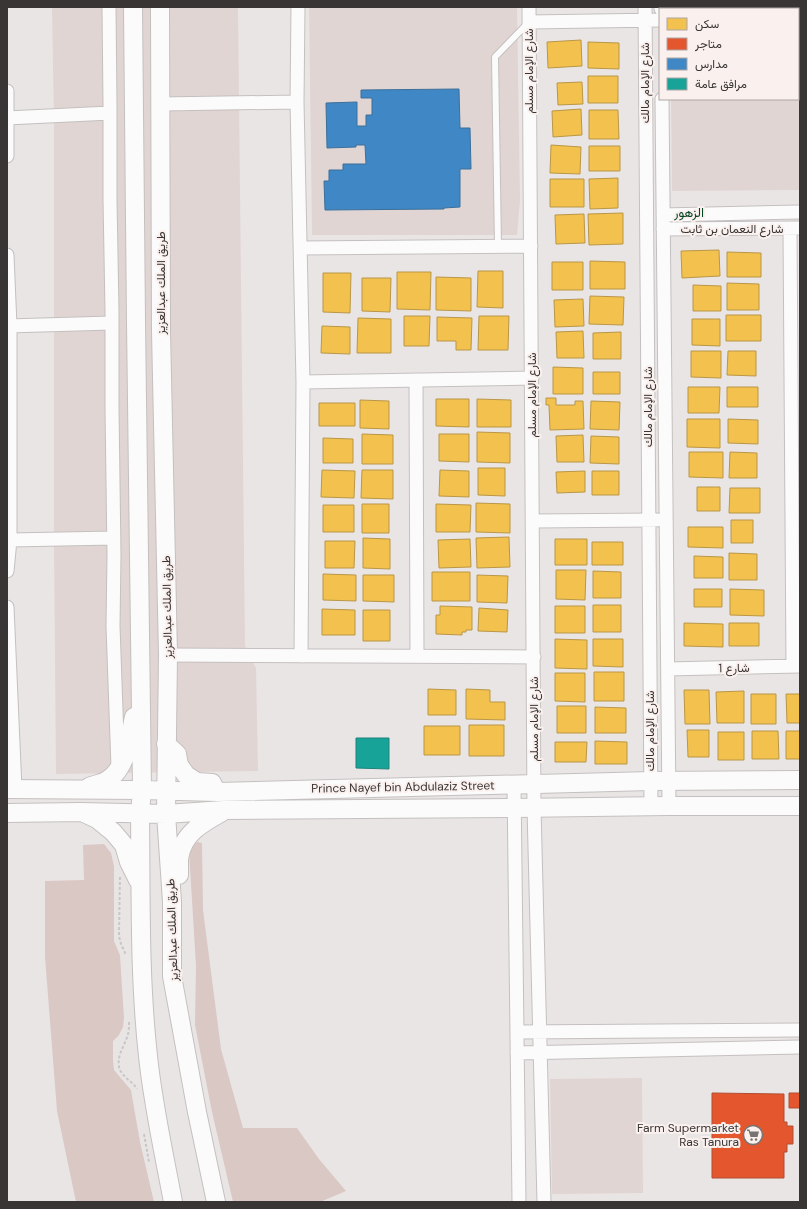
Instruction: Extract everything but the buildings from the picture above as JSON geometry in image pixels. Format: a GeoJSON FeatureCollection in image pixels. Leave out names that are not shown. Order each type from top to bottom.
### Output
{"type":"FeatureCollection","features":[{"type":"Feature","properties":{"kind":"main road","name":"طريق الملك عبدالعزيز"},"geometry":{"type":"LineString","coordinates":[[133,7],[142,790],[140,813],[142,975],[148,1056],[159,1132],[173,1202]]}},
{"type":"Feature","properties":{"kind":"main road","name":"طريق الملك عبدالعزيز"},"geometry":{"type":"LineString","coordinates":[[160,7],[161,331],[168,655],[166,814],[172,902],[172,976],[197,1112],[216,1202]]}},
{"type":"Feature","properties":{"kind":"main road"},"geometry":{"type":"LineString","coordinates":[[78,790],[104,782],[118,771],[125,756],[140,693]]}},
{"type":"Feature","properties":{"kind":"main road"},"geometry":{"type":"LineString","coordinates":[[166,744],[177,754],[179,765],[186,775],[197,782],[212,783],[218,792]]}},
{"type":"Feature","properties":{"kind":"main road","name":"Prince Nayef bin Abdulaziz Street"},"geometry":{"type":"LineString","coordinates":[[11,789],[166,790],[218,792],[669,780],[800,780]]}},
{"type":"Feature","properties":{"kind":"main road","name":"Prince Nayef bin Abdulaziz Street"},"geometry":{"type":"LineString","coordinates":[[7,813],[81,812],[166,814],[224,810],[800,806]]}},
{"type":"Feature","properties":{"kind":"main road"},"geometry":{"type":"LineString","coordinates":[[172,902],[180,885],[179,858],[187,837],[193,830],[224,810]]}},
{"type":"Feature","properties":{"kind":"main road"},"geometry":{"type":"LineString","coordinates":[[81,812],[96,819],[113,832],[124,845],[129,862],[141,886]]}},
{"type":"Feature","properties":{"kind":"street"},"geometry":{"type":"LineString","coordinates":[[109,7],[114,538],[113,626],[118,771]]}},
{"type":"Feature","properties":{"kind":"street"},"geometry":{"type":"LineString","coordinates":[[298,7],[297,102],[303,382],[301,656]]}},
{"type":"Feature","properties":{"kind":"street","name":"شارع الإمام مسلم"},"geometry":{"type":"LineString","coordinates":[[529,7],[534,808],[544,1202]]}},
{"type":"Feature","properties":{"kind":"street","name":"شارع الإمام مالك"},"geometry":{"type":"LineString","coordinates":[[644,7],[651,806]]}},
{"type":"Feature","properties":{"kind":"street"},"geometry":{"type":"LineString","coordinates":[[529,22],[659,20]]}},
{"type":"Feature","properties":{"kind":"street"},"geometry":{"type":"LineString","coordinates":[[7,91],[7,156]]}},
{"type":"Feature","properties":{"kind":"street","name":"شارع الإمام مالك"},"geometry":{"type":"LineString","coordinates":[[662,100],[669,806]]}},
{"type":"Feature","properties":{"kind":"street"},"geometry":{"type":"LineString","coordinates":[[161,104],[297,102]]}},
{"type":"Feature","properties":{"kind":"street"},"geometry":{"type":"LineString","coordinates":[[7,118],[110,113]]}},
{"type":"Feature","properties":{"kind":"street","name":"شارع النعمان بن ثابت"},"geometry":{"type":"LineString","coordinates":[[663,215],[800,212]]}},
{"type":"Feature","properties":{"kind":"street"},"geometry":{"type":"LineString","coordinates":[[795,228],[797,666]]}},
{"type":"Feature","properties":{"kind":"street","name":"شارع النعمان بن ثابت"},"geometry":{"type":"LineString","coordinates":[[663,229],[795,228]]}},
{"type":"Feature","properties":{"kind":"street"},"geometry":{"type":"LineString","coordinates":[[301,248],[530,246]]}},
{"type":"Feature","properties":{"kind":"street"},"geometry":{"type":"LineString","coordinates":[[7,255],[10,540],[7,572]]}},
{"type":"Feature","properties":{"kind":"street"},"geometry":{"type":"LineString","coordinates":[[8,326],[112,323]]}},
{"type":"Feature","properties":{"kind":"street"},"geometry":{"type":"LineString","coordinates":[[303,382],[532,378]]}},
{"type":"Feature","properties":{"kind":"street"},"geometry":{"type":"LineString","coordinates":[[416,380],[417,656]]}},
{"type":"Feature","properties":{"kind":"street"},"geometry":{"type":"LineString","coordinates":[[533,521],[666,520]]}},
{"type":"Feature","properties":{"kind":"street"},"geometry":{"type":"LineString","coordinates":[[10,540],[114,538]]}},
{"type":"Feature","properties":{"kind":"street"},"geometry":{"type":"LineString","coordinates":[[7,607],[11,789]]}},
{"type":"Feature","properties":{"kind":"street"},"geometry":{"type":"LineString","coordinates":[[168,655],[534,657]]}},
{"type":"Feature","properties":{"kind":"street","name":"شارع 1"},"geometry":{"type":"LineString","coordinates":[[668,669],[797,666]]}},
{"type":"Feature","properties":{"kind":"street"},"geometry":{"type":"LineString","coordinates":[[514,784],[519,1202]]}},
{"type":"Feature","properties":{"kind":"street"},"geometry":{"type":"LineString","coordinates":[[517,1032],[800,1030]]}},
{"type":"Feature","properties":{"kind":"street"},"geometry":{"type":"LineString","coordinates":[[517,1053],[800,1047]]}},
{"type":"Feature","properties":{"kind":"lane"},"geometry":{"type":"LineString","coordinates":[[498,246],[495,57],[529,22]]}},
{"type":"Feature","properties":{"kind":"shaded area"},"geometry":{"type":"Polygon","coordinates":[[[52,7],[238,7],[245,646],[256,668],[258,771],[56,774],[54,548],[54,125],[52,7]]]}},
{"type":"Feature","properties":{"kind":"shaded area"},"geometry":{"type":"Polygon","coordinates":[[[309,7],[517,7],[520,200],[517,235],[312,235],[309,7]]]}},
{"type":"Feature","properties":{"kind":"shaded area"},"geometry":{"type":"Polygon","coordinates":[[[800,7],[800,190],[672,191],[671,100],[799,100],[799,8],[670,8],[800,7]]]}},
{"type":"Feature","properties":{"kind":"shaded area"},"geometry":{"type":"Polygon","coordinates":[[[198,842],[202,843],[203,910],[221,1049],[243,1128],[297,1128],[319,1159],[346,1191],[320,1202],[233,1202],[212,1112],[195,1025],[196,966],[189,851],[193,844],[198,842]]]}},
{"type":"Feature","properties":{"kind":"shaded area"},"geometry":{"type":"Polygon","coordinates":[[[104,844],[111,853],[114,866],[114,941],[120,955],[124,1018],[123,1027],[119,1035],[113,1041],[114,1070],[131,1090],[140,1142],[154,1202],[76,1202],[57,1111],[45,957],[45,881],[84,880],[83,845],[104,844]]]}},
{"type":"Feature","properties":{"kind":"shaded area"},"geometry":{"type":"Polygon","coordinates":[[[642,1078],[643,1193],[552,1194],[550,1079],[642,1078]]]}},
{"type":"Feature","properties":{"kind":"place","name":"Farm Supermarket Ras Tanura"},"geometry":{"type":"Point","coordinates":[753,1135]}},
{"type":"Feature","properties":{"kind":"district","name":"الزهور"},"geometry":{"type":"Point","coordinates":[689,212]}}]}
